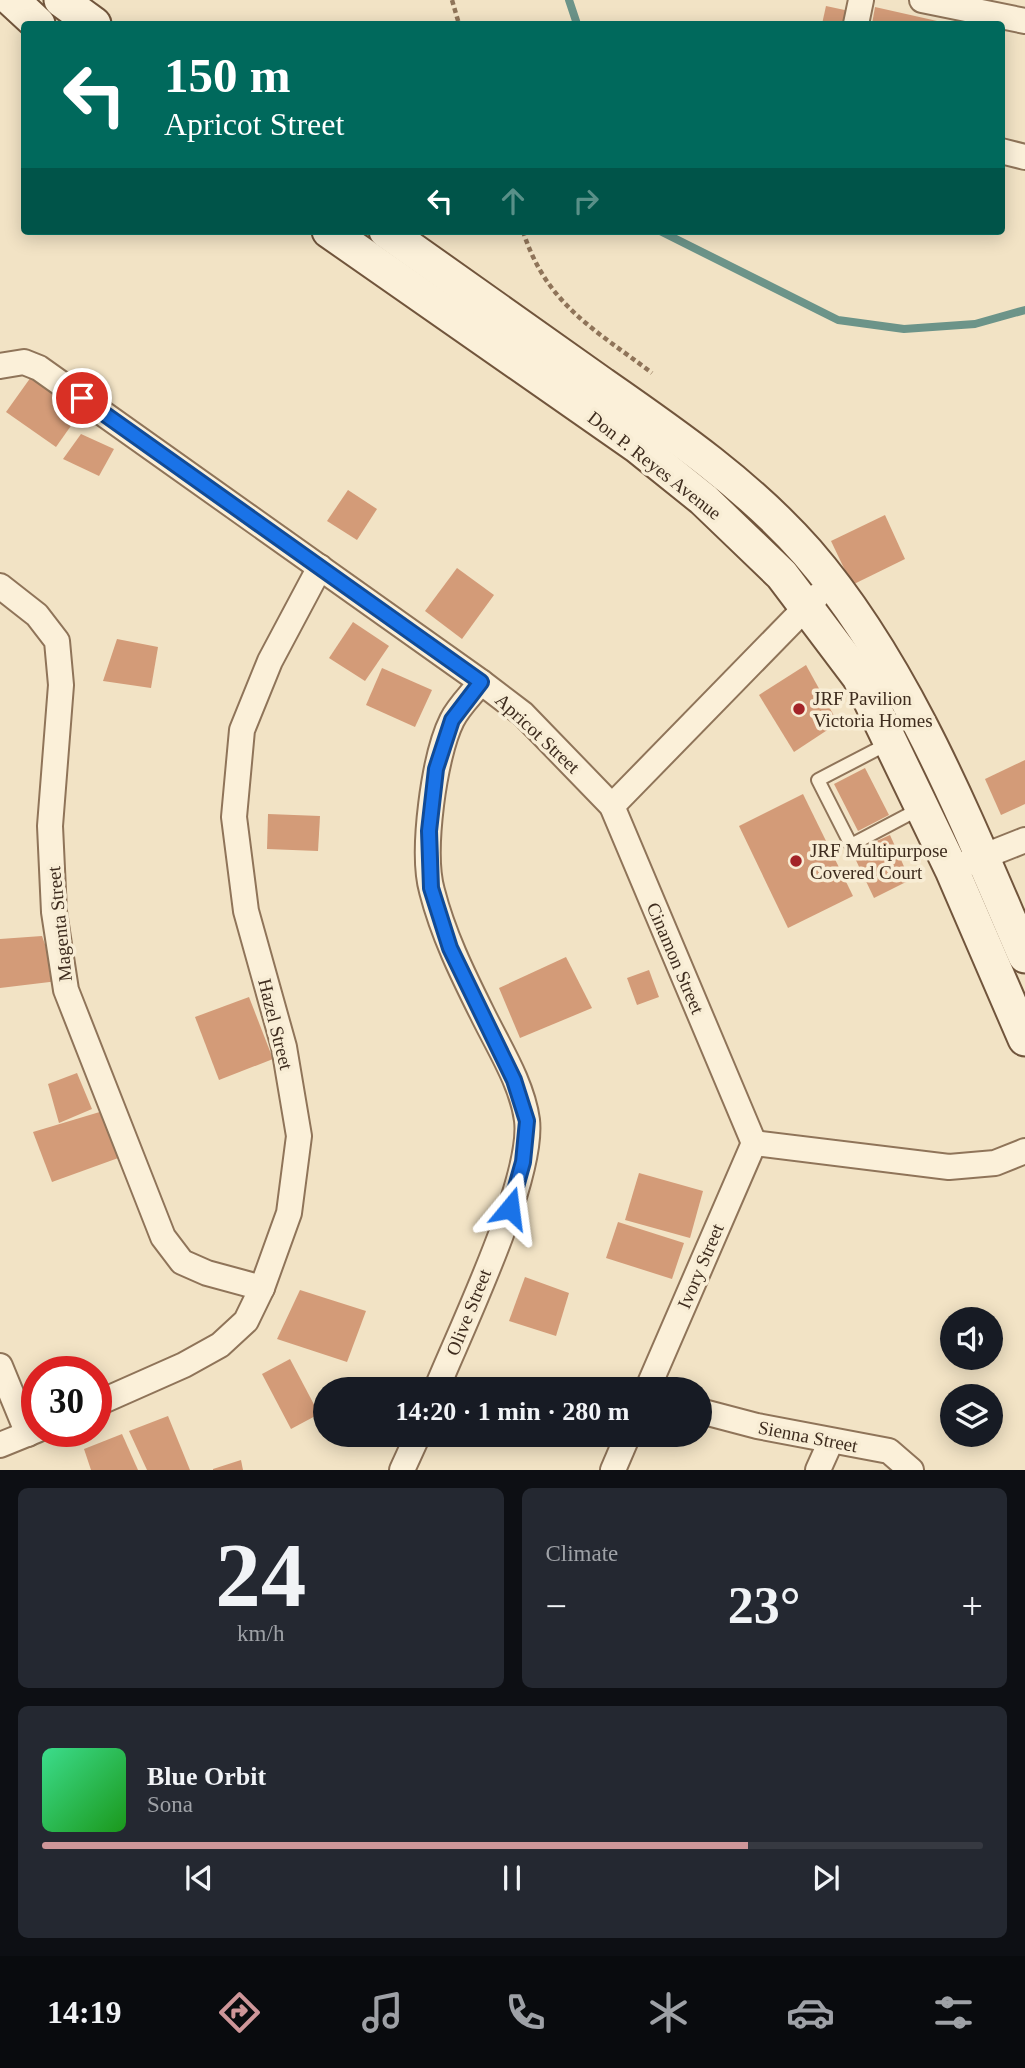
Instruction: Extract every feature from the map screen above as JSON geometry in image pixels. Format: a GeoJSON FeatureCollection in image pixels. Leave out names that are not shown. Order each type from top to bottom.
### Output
{"type":"FeatureCollection","features":[{"type":"Feature","properties":{"kind":"street"},"geometry":{"type":"LineString","coordinates":[[12,0],[35,21]]}},
{"type":"Feature","properties":{"kind":"street"},"geometry":{"type":"LineString","coordinates":[[61,0],[90,21]]}},
{"type":"Feature","properties":{"kind":"street"},"geometry":{"type":"LineString","coordinates":[[857,21],[861,0]]}},
{"type":"Feature","properties":{"kind":"street"},"geometry":{"type":"LineString","coordinates":[[922,0],[1025,21]]}},
{"type":"Feature","properties":{"kind":"street"},"geometry":{"type":"LineString","coordinates":[[1005,151],[1025,157]]}},
{"type":"Feature","properties":{"kind":"street","name":"Don P. Reyes Avenue"},"geometry":{"type":"LineString","coordinates":[[335,235],[637,446],[703,499],[782,575],[859,677],[952,870],[1025,1040]]}},
{"type":"Feature","properties":{"kind":"street","name":"Don P. Reyes Avenue"},"geometry":{"type":"LineString","coordinates":[[392,235],[653,419],[731,479],[807,551],[885,657],[982,856],[1025,956]]}},
{"type":"Feature","properties":{"kind":"street","name":"Apricot Street"},"geometry":{"type":"LineString","coordinates":[[5,364],[24,362],[39,368],[481,682],[532,722],[612,806]]}},
{"type":"Feature","properties":{"kind":"street","name":"Hazel Street"},"geometry":{"type":"LineString","coordinates":[[112,1397],[184,1366],[220,1345],[246,1321],[262,1288],[289,1213],[299,1136],[284,1047],[246,911],[234,817],[242,730],[270,662],[320,567]]}},
{"type":"Feature","properties":{"kind":"street"},"geometry":{"type":"LineString","coordinates":[[612,806],[830,582]]}},
{"type":"Feature","properties":{"kind":"street","name":"Magenta Street"},"geometry":{"type":"LineString","coordinates":[[0,586],[37,615],[57,641],[61,685],[50,826],[54,912],[65,990],[163,1237],[182,1262],[207,1273],[262,1288]]}},
{"type":"Feature","properties":{"kind":"street","name":"Olive Street"},"geometry":{"type":"LineString","coordinates":[[441,1377],[510,1208],[523,1162],[527,1121],[514,1080],[450,948],[431,888],[429,831],[436,769],[452,720],[481,682]]}},
{"type":"Feature","properties":{"kind":"street","name":"Cinamon Street"},"geometry":{"type":"LineString","coordinates":[[612,806],[754,1143]]}},
{"type":"Feature","properties":{"kind":"street"},"geometry":{"type":"LineString","coordinates":[[952,870],[1025,840]]}},
{"type":"Feature","properties":{"kind":"street"},"geometry":{"type":"LineString","coordinates":[[754,1143],[949,1167],[995,1163],[1025,1152]]}},
{"type":"Feature","properties":{"kind":"street","name":"Ivory Street"},"geometry":{"type":"LineString","coordinates":[[657,1377],[754,1143]]}},
{"type":"Feature","properties":{"kind":"street"},"geometry":{"type":"LineString","coordinates":[[0,1366],[21,1409]]}},
{"type":"Feature","properties":{"kind":"street","name":"Sienna Street"},"geometry":{"type":"LineString","coordinates":[[712,1414],[831,1441],[889,1451],[911,1469]]}},
{"type":"Feature","properties":{"kind":"street"},"geometry":{"type":"LineString","coordinates":[[0,1445],[21,1436]]}},
{"type":"Feature","properties":{"kind":"street"},"geometry":{"type":"LineString","coordinates":[[818,1469],[831,1441]]}},
{"type":"Feature","properties":{"kind":"street"},"geometry":{"type":"LineString","coordinates":[[402,1469],[412,1447]]}},
{"type":"Feature","properties":{"kind":"street"},"geometry":{"type":"LineString","coordinates":[[613,1469],[623,1447]]}},
{"type":"Feature","properties":{"kind":"lane"},"geometry":{"type":"LineString","coordinates":[[891,742],[818,780],[851,845],[922,808]]}},
{"type":"Feature","properties":{"kind":"path"},"geometry":{"type":"LineString","coordinates":[[452,0],[458,21]]}},
{"type":"Feature","properties":{"kind":"path"},"geometry":{"type":"LineString","coordinates":[[524,235],[551,291],[566,308],[652,373]]}},
{"type":"Feature","properties":{"kind":"building"},"geometry":{"type":"Polygon","coordinates":[[[826,6],[854,12],[852,21],[823,21],[826,6]]]}},
{"type":"Feature","properties":{"kind":"building"},"geometry":{"type":"Polygon","coordinates":[[[875,7],[937,21],[873,21],[875,7]]]}},
{"type":"Feature","properties":{"kind":"building"},"geometry":{"type":"Polygon","coordinates":[[[31,377],[80,413],[56,447],[6,412],[31,377]]]}},
{"type":"Feature","properties":{"kind":"building"},"geometry":{"type":"Polygon","coordinates":[[[81,434],[114,449],[99,476],[63,459],[81,434]]]}},
{"type":"Feature","properties":{"kind":"building"},"geometry":{"type":"Polygon","coordinates":[[[348,490],[377,509],[357,540],[327,521],[348,490]]]}},
{"type":"Feature","properties":{"kind":"building"},"geometry":{"type":"Polygon","coordinates":[[[885,515],[905,559],[852,585],[831,541],[885,515]]]}},
{"type":"Feature","properties":{"kind":"building"},"geometry":{"type":"Polygon","coordinates":[[[457,568],[494,595],[462,639],[425,611],[457,568]]]}},
{"type":"Feature","properties":{"kind":"building"},"geometry":{"type":"Polygon","coordinates":[[[353,622],[389,646],[365,681],[329,658],[353,622]]]}},
{"type":"Feature","properties":{"kind":"building"},"geometry":{"type":"Polygon","coordinates":[[[117,639],[158,647],[151,688],[103,681],[117,639]]]}},
{"type":"Feature","properties":{"kind":"building","name":"JRF Pavilion Victoria Homes"},"geometry":{"type":"Polygon","coordinates":[[[806,665],[838,723],[794,752],[759,695],[806,665]]]}},
{"type":"Feature","properties":{"kind":"building"},"geometry":{"type":"Polygon","coordinates":[[[382,668],[432,690],[415,727],[366,705],[382,668]]]}},
{"type":"Feature","properties":{"kind":"building"},"geometry":{"type":"Polygon","coordinates":[[[1025,760],[1025,804],[1001,815],[985,779],[1025,760]]]}},
{"type":"Feature","properties":{"kind":"building"},"geometry":{"type":"Polygon","coordinates":[[[865,768],[889,815],[858,831],[834,784],[865,768]]]}},
{"type":"Feature","properties":{"kind":"building","name":"JRF Multipurpose Covered Court"},"geometry":{"type":"Polygon","coordinates":[[[803,794],[853,896],[788,928],[739,826],[803,794]]]}},
{"type":"Feature","properties":{"kind":"building"},"geometry":{"type":"Polygon","coordinates":[[[268,814],[320,816],[318,851],[267,849],[268,814]]]}},
{"type":"Feature","properties":{"kind":"building"},"geometry":{"type":"Polygon","coordinates":[[[890,835],[910,880],[874,898],[852,852],[890,835]]]}},
{"type":"Feature","properties":{"kind":"building"},"geometry":{"type":"Polygon","coordinates":[[[42,936],[58,981],[0,988],[0,939],[42,936]]]}},
{"type":"Feature","properties":{"kind":"building"},"geometry":{"type":"Polygon","coordinates":[[[566,957],[592,1008],[520,1038],[499,988],[566,957]]]}},
{"type":"Feature","properties":{"kind":"building"},"geometry":{"type":"Polygon","coordinates":[[[649,970],[659,997],[637,1005],[627,978],[649,970]]]}},
{"type":"Feature","properties":{"kind":"building"},"geometry":{"type":"Polygon","coordinates":[[[249,997],[273,1059],[219,1080],[195,1017],[249,997]]]}},
{"type":"Feature","properties":{"kind":"building"},"geometry":{"type":"Polygon","coordinates":[[[77,1073],[92,1109],[59,1123],[48,1084],[77,1073]]]}},
{"type":"Feature","properties":{"kind":"building"},"geometry":{"type":"Polygon","coordinates":[[[103,1111],[121,1157],[52,1182],[33,1132],[103,1111]]]}},
{"type":"Feature","properties":{"kind":"building"},"geometry":{"type":"Polygon","coordinates":[[[639,1173],[703,1191],[690,1238],[625,1220],[639,1173]]]}},
{"type":"Feature","properties":{"kind":"building"},"geometry":{"type":"Polygon","coordinates":[[[618,1222],[684,1243],[672,1279],[606,1258],[618,1222]]]}},
{"type":"Feature","properties":{"kind":"building"},"geometry":{"type":"Polygon","coordinates":[[[525,1277],[569,1293],[556,1336],[509,1321],[525,1277]]]}},
{"type":"Feature","properties":{"kind":"building"},"geometry":{"type":"Polygon","coordinates":[[[300,1290],[366,1311],[347,1362],[277,1339],[300,1290]]]}},
{"type":"Feature","properties":{"kind":"building"},"geometry":{"type":"Polygon","coordinates":[[[290,1359],[313,1403],[313,1417],[291,1429],[262,1374],[290,1359]]]}},
{"type":"Feature","properties":{"kind":"building"},"geometry":{"type":"Polygon","coordinates":[[[168,1416],[190,1470],[147,1470],[129,1431],[168,1416]]]}},
{"type":"Feature","properties":{"kind":"building"},"geometry":{"type":"Polygon","coordinates":[[[122,1434],[138,1470],[91,1470],[84,1449],[112,1447],[112,1438],[122,1434]]]}},
{"type":"Feature","properties":{"kind":"building"},"geometry":{"type":"Polygon","coordinates":[[[241,1460],[243,1470],[213,1470],[213,1469],[241,1460]]]}},
{"type":"Feature","properties":{"kind":"waterway"},"geometry":{"type":"LineString","coordinates":[[569,0],[576,21]]}},
{"type":"Feature","properties":{"kind":"waterway"},"geometry":{"type":"LineString","coordinates":[[668,235],[838,320],[904,329],[975,324],[1025,310]]}},
{"type":"Feature","properties":{"kind":"place","name":"JRF Pavilion Victoria Homes"},"geometry":{"type":"Point","coordinates":[799,709]}},
{"type":"Feature","properties":{"kind":"place","name":"JRF Multipurpose Covered Court"},"geometry":{"type":"Point","coordinates":[796,861]}},
{"type":"Feature","properties":{"kind":"route"},"geometry":{"type":"LineString","coordinates":[[82,398],[481,682],[452,720],[436,769],[429,831],[431,888],[450,948],[514,1080],[527,1121],[523,1162],[510,1208]]}}]}
